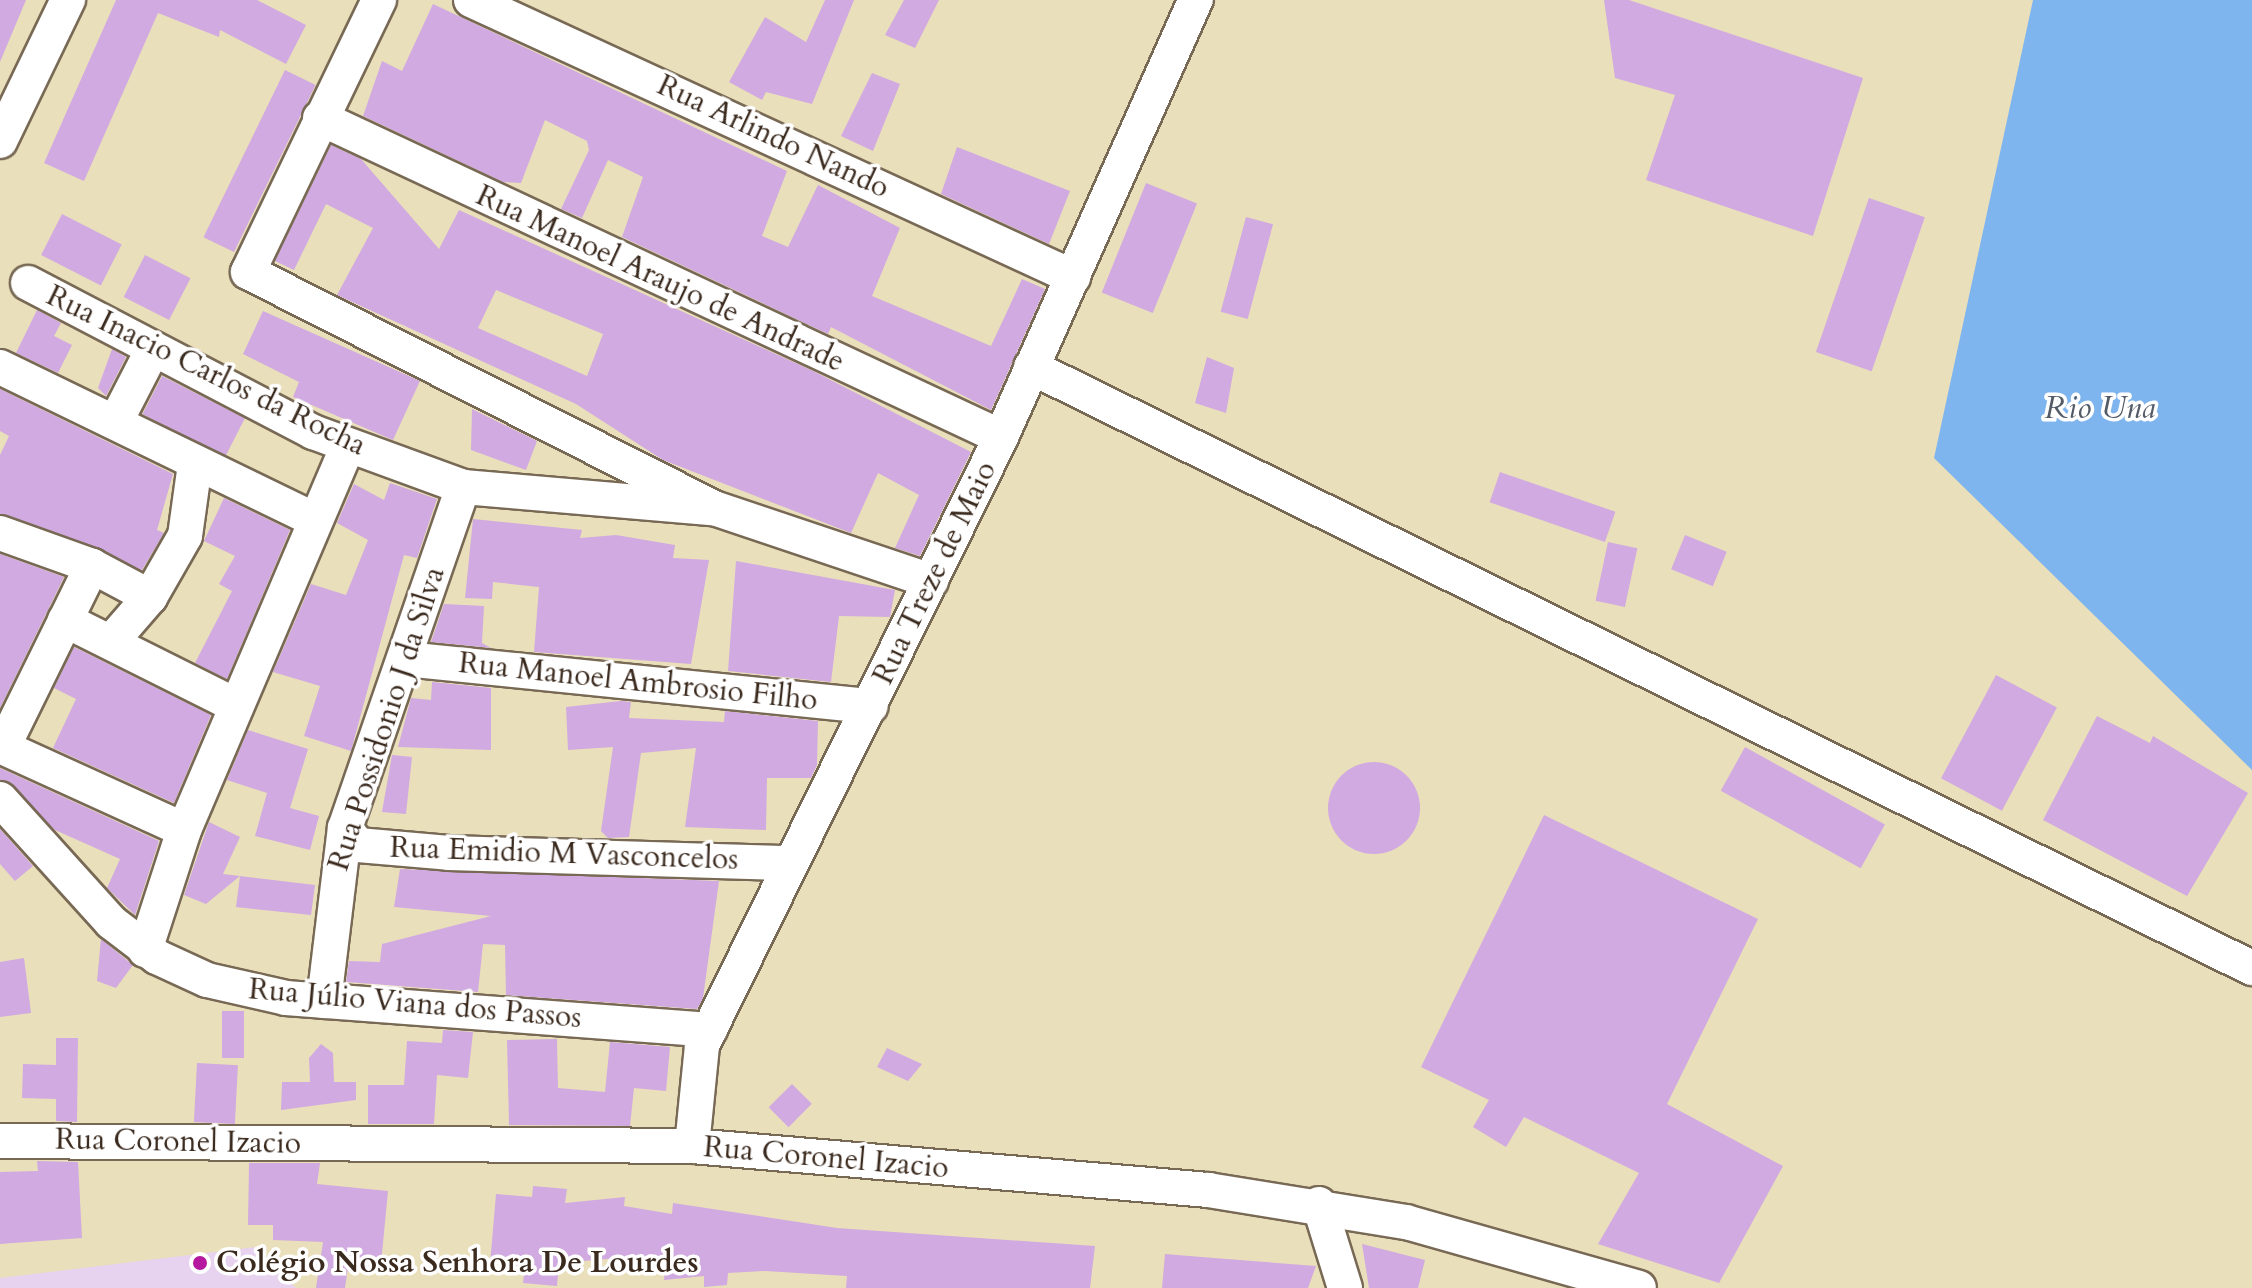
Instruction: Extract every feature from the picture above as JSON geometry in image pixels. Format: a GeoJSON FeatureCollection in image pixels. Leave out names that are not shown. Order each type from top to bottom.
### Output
{"type":"FeatureCollection","features":[{"type":"Feature","properties":{"kind":"street"},"geometry":{"type":"LineString","coordinates":[[0,141],[68,0]]}},
{"type":"Feature","properties":{"kind":"street"},"geometry":{"type":"LineString","coordinates":[[320,118],[379,0]]}},
{"type":"Feature","properties":{"kind":"street","name":"Rua Arlindo Nando"},"geometry":{"type":"LineString","coordinates":[[471,0],[1073,277]]}},
{"type":"Feature","properties":{"kind":"street","name":"Rua Treze de Maio"},"geometry":{"type":"LineString","coordinates":[[692,1146],[702,1045],[1001,437],[1073,277],[1184,4]]}},
{"type":"Feature","properties":{"kind":"street","name":"Rua Inacio Carlos da Rocha"},"geometry":{"type":"LineString","coordinates":[[320,118],[248,272],[714,508],[931,581]]}},
{"type":"Feature","properties":{"kind":"street","name":"Rua Manoel Araujo de Andrade"},"geometry":{"type":"LineString","coordinates":[[320,118],[1001,437]]}},
{"type":"Feature","properties":{"kind":"street","name":"Rua Inacio Carlos da Rocha"},"geometry":{"type":"LineString","coordinates":[[28,283],[348,446],[463,487],[714,508]]}},
{"type":"Feature","properties":{"kind":"street"},"geometry":{"type":"LineString","coordinates":[[116,421],[153,349]]}},
{"type":"Feature","properties":{"kind":"street"},"geometry":{"type":"LineString","coordinates":[[0,367],[313,519]]}},
{"type":"Feature","properties":{"kind":"street"},"geometry":{"type":"LineString","coordinates":[[1031,367],[2252,968]]}},
{"type":"Feature","properties":{"kind":"street"},"geometry":{"type":"LineString","coordinates":[[145,950],[184,830],[313,519],[348,446]]}},
{"type":"Feature","properties":{"kind":"street"},"geometry":{"type":"LineString","coordinates":[[111,642],[150,597],[185,536],[195,464]]}},
{"type":"Feature","properties":{"kind":"street","name":"Rua Possidonio J da Silva"},"geometry":{"type":"LineString","coordinates":[[324,1001],[345,828],[463,487]]}},
{"type":"Feature","properties":{"kind":"street"},"geometry":{"type":"LineString","coordinates":[[0,533],[92,566],[150,597]]}},
{"type":"Feature","properties":{"kind":"street"},"geometry":{"type":"LineString","coordinates":[[92,566],[1,747],[184,830]]}},
{"type":"Feature","properties":{"kind":"street"},"geometry":{"type":"LineString","coordinates":[[65,620],[235,705]]}},
{"type":"Feature","properties":{"kind":"street","name":"Rua Manoel Ambrosio Filho"},"geometry":{"type":"LineString","coordinates":[[405,659],[871,706]]}},
{"type":"Feature","properties":{"kind":"street","name":"Rua Júlio Viana dos Passos"},"geometry":{"type":"LineString","coordinates":[[0,799],[88,902],[145,950],[233,987],[324,1001],[710,1030]]}},
{"type":"Feature","properties":{"kind":"street","name":"Rua Emidio M Vasconcelos"},"geometry":{"type":"LineString","coordinates":[[345,828],[358,845],[449,853],[791,863]]}},
{"type":"Feature","properties":{"kind":"street","name":"Rua Coronel Izacio"},"geometry":{"type":"LineString","coordinates":[[0,1141],[692,1146],[1319,1204],[1639,1288]]}},
{"type":"Feature","properties":{"kind":"street"},"geometry":{"type":"LineString","coordinates":[[1319,1204],[1345,1288]]}},
{"type":"Feature","properties":{"kind":"shaded area","name":"Colégio Nossa Senhora De Lourdes"},"geometry":{"type":"Polygon","coordinates":[[[257,1247],[296,1288],[0,1288],[0,1278],[257,1247]]]}},
{"type":"Feature","properties":{"kind":"water","name":"Rio Una"},"geometry":{"type":"Polygon","coordinates":[[[2033,0],[2252,0],[2252,770],[1934,458],[2033,0]]]}},
{"type":"Feature","properties":{"kind":"building"},"geometry":{"type":"Polygon","coordinates":[[[0,0],[26,0],[0,62],[0,0]]]}},
{"type":"Feature","properties":{"kind":"building"},"geometry":{"type":"Polygon","coordinates":[[[116,0],[257,0],[306,25],[286,64],[220,30],[219,37],[158,13],[84,181],[44,163],[116,0]]]}},
{"type":"Feature","properties":{"kind":"building"},"geometry":{"type":"Polygon","coordinates":[[[825,0],[854,0],[812,104],[766,92],[762,100],[729,82],[765,17],[806,42],[825,0]]]}},
{"type":"Feature","properties":{"kind":"building"},"geometry":{"type":"Polygon","coordinates":[[[904,0],[939,0],[915,48],[885,35],[904,0]]]}},
{"type":"Feature","properties":{"kind":"building"},"geometry":{"type":"Polygon","coordinates":[[[1604,0],[1629,0],[1863,78],[1813,236],[1646,180],[1675,95],[1615,78],[1604,0]]]}},
{"type":"Feature","properties":{"kind":"building"},"geometry":{"type":"Polygon","coordinates":[[[433,4],[787,171],[762,236],[788,247],[818,185],[900,228],[872,296],[991,346],[1022,279],[1045,289],[991,410],[831,327],[828,334],[622,237],[643,177],[608,160],[582,218],[561,209],[589,150],[587,141],[545,120],[521,183],[503,182],[363,116],[382,61],[402,71],[433,4]]]}},
{"type":"Feature","properties":{"kind":"building"},"geometry":{"type":"Polygon","coordinates":[[[285,70],[316,85],[234,252],[203,237],[285,70]]]}},
{"type":"Feature","properties":{"kind":"building"},"geometry":{"type":"Polygon","coordinates":[[[872,73],[900,84],[873,151],[841,136],[872,73]]]}},
{"type":"Feature","properties":{"kind":"building"},"geometry":{"type":"Polygon","coordinates":[[[331,145],[361,159],[439,249],[459,210],[813,371],[971,452],[920,556],[895,548],[919,495],[878,473],[851,533],[663,460],[576,404],[337,295],[373,228],[326,204],[294,270],[275,261],[331,145]],[[496,290],[478,328],[587,376],[603,334],[496,290]]]}},
{"type":"Feature","properties":{"kind":"building"},"geometry":{"type":"Polygon","coordinates":[[[957,147],[1070,191],[1049,244],[941,194],[957,147]]]}},
{"type":"Feature","properties":{"kind":"building"},"geometry":{"type":"Polygon","coordinates":[[[1146,183],[1197,204],[1153,313],[1102,292],[1146,183]]]}},
{"type":"Feature","properties":{"kind":"building"},"geometry":{"type":"Polygon","coordinates":[[[1869,198],[1925,217],[1872,371],[1816,352],[1869,198]]]}},
{"type":"Feature","properties":{"kind":"building"},"geometry":{"type":"Polygon","coordinates":[[[62,214],[122,244],[101,285],[41,255],[62,214]]]}},
{"type":"Feature","properties":{"kind":"building"},"geometry":{"type":"Polygon","coordinates":[[[1246,217],[1273,224],[1248,319],[1221,312],[1246,217]]]}},
{"type":"Feature","properties":{"kind":"building"},"geometry":{"type":"Polygon","coordinates":[[[145,255],[190,278],[169,320],[124,297],[145,255]]]}},
{"type":"Feature","properties":{"kind":"building"},"geometry":{"type":"Polygon","coordinates":[[[37,310],[61,323],[54,336],[72,345],[58,373],[16,353],[37,310]]]}},
{"type":"Feature","properties":{"kind":"building"},"geometry":{"type":"Polygon","coordinates":[[[263,311],[420,381],[393,440],[293,397],[299,382],[243,354],[263,311]]]}},
{"type":"Feature","properties":{"kind":"building"},"geometry":{"type":"Polygon","coordinates":[[[112,349],[126,357],[106,396],[98,388],[112,349]]]}},
{"type":"Feature","properties":{"kind":"building"},"geometry":{"type":"Polygon","coordinates":[[[1207,357],[1234,368],[1226,413],[1195,403],[1207,357]]]}},
{"type":"Feature","properties":{"kind":"building"},"geometry":{"type":"Polygon","coordinates":[[[162,376],[245,418],[225,457],[142,414],[162,376]]]}},
{"type":"Feature","properties":{"kind":"building"},"geometry":{"type":"Polygon","coordinates":[[[0,389],[173,474],[157,530],[164,533],[142,570],[0,514],[0,455],[9,436],[0,431],[0,389]]]}},
{"type":"Feature","properties":{"kind":"building"},"geometry":{"type":"Polygon","coordinates":[[[472,409],[537,441],[526,470],[471,450],[472,409]]]}},
{"type":"Feature","properties":{"kind":"building"},"geometry":{"type":"Polygon","coordinates":[[[1500,472],[1615,512],[1605,542],[1490,502],[1500,472]]]}},
{"type":"Feature","properties":{"kind":"building"},"geometry":{"type":"Polygon","coordinates":[[[390,483],[437,499],[417,558],[404,555],[351,751],[304,736],[320,686],[273,672],[311,584],[346,595],[368,540],[337,523],[354,484],[384,500],[390,483]]]}},
{"type":"Feature","properties":{"kind":"building"},"geometry":{"type":"Polygon","coordinates":[[[224,498],[290,530],[227,679],[195,663],[232,591],[219,584],[235,556],[204,541],[224,498]]]}},
{"type":"Feature","properties":{"kind":"building"},"geometry":{"type":"Polygon","coordinates":[[[473,519],[582,530],[580,538],[616,535],[675,545],[673,558],[709,560],[691,664],[534,652],[539,587],[493,582],[492,599],[465,598],[473,519]]]}},
{"type":"Feature","properties":{"kind":"building"},"geometry":{"type":"Polygon","coordinates":[[[1685,535],[1727,552],[1713,586],[1671,569],[1685,535]]]}},
{"type":"Feature","properties":{"kind":"building"},"geometry":{"type":"Polygon","coordinates":[[[1608,542],[1637,548],[1625,607],[1596,601],[1608,542]]]}},
{"type":"Feature","properties":{"kind":"building"},"geometry":{"type":"Polygon","coordinates":[[[0,554],[64,577],[0,708],[0,554]]]}},
{"type":"Feature","properties":{"kind":"building"},"geometry":{"type":"Polygon","coordinates":[[[736,561],[895,590],[890,617],[839,616],[831,682],[728,671],[736,561]]]}},
{"type":"Feature","properties":{"kind":"building"},"geometry":{"type":"Polygon","coordinates":[[[444,604],[484,606],[482,643],[491,648],[431,642],[444,604]]]}},
{"type":"Feature","properties":{"kind":"building"},"geometry":{"type":"Polygon","coordinates":[[[74,647],[211,715],[174,803],[53,748],[76,699],[54,688],[74,647]]]}},
{"type":"Feature","properties":{"kind":"building"},"geometry":{"type":"Polygon","coordinates":[[[1996,675],[2057,707],[2002,811],[1941,778],[1996,675]]]}},
{"type":"Feature","properties":{"kind":"building"},"geometry":{"type":"Polygon","coordinates":[[[432,682],[491,688],[491,750],[398,747],[411,698],[431,700],[432,682]]]}},
{"type":"Feature","properties":{"kind":"building"},"geometry":{"type":"Polygon","coordinates":[[[631,702],[629,718],[724,722],[725,711],[818,721],[817,765],[811,778],[767,778],[766,830],[685,827],[696,748],[641,753],[629,837],[608,838],[601,831],[613,747],[568,750],[566,707],[631,702]]]}},
{"type":"Feature","properties":{"kind":"building"},"geometry":{"type":"Polygon","coordinates":[[[2097,716],[2150,743],[2153,736],[2248,793],[2187,896],[2043,820],[2097,716]]]}},
{"type":"Feature","properties":{"kind":"building"},"geometry":{"type":"Polygon","coordinates":[[[248,730],[308,749],[290,808],[319,816],[310,850],[255,836],[267,793],[227,780],[248,730]]]}},
{"type":"Feature","properties":{"kind":"building"},"geometry":{"type":"Polygon","coordinates":[[[1745,747],[1885,825],[1861,868],[1721,791],[1745,747]]]}},
{"type":"Feature","properties":{"kind":"building"},"geometry":{"type":"Polygon","coordinates":[[[392,755],[412,757],[406,814],[382,812],[392,755]]]}},
{"type":"Feature","properties":{"kind":"building"},"geometry":{"type":"Polygon","coordinates":[[[1365,762],[1383,762],[1400,769],[1413,782],[1420,808],[1413,834],[1400,847],[1383,854],[1365,854],[1348,847],[1335,834],[1328,817],[1328,799],[1335,782],[1348,769],[1365,762]]]}},
{"type":"Feature","properties":{"kind":"building"},"geometry":{"type":"Polygon","coordinates":[[[0,768],[159,841],[135,915],[107,888],[120,859],[55,830],[0,780],[0,768]]]}},
{"type":"Feature","properties":{"kind":"building"},"geometry":{"type":"Polygon","coordinates":[[[1544,815],[1758,919],[1667,1104],[1783,1166],[1719,1283],[1598,1244],[1639,1173],[1524,1117],[1506,1147],[1473,1127],[1489,1100],[1421,1067],[1544,815]]]}},
{"type":"Feature","properties":{"kind":"building"},"geometry":{"type":"Polygon","coordinates":[[[209,822],[240,837],[223,874],[240,876],[206,904],[184,895],[209,822]]]}},
{"type":"Feature","properties":{"kind":"building"},"geometry":{"type":"Polygon","coordinates":[[[0,829],[33,866],[15,881],[0,864],[0,829]]]}},
{"type":"Feature","properties":{"kind":"building"},"geometry":{"type":"Polygon","coordinates":[[[400,869],[719,881],[703,998],[697,1009],[506,995],[505,945],[483,944],[478,992],[346,982],[349,961],[380,962],[382,944],[491,916],[394,907],[400,869]]]}},
{"type":"Feature","properties":{"kind":"building"},"geometry":{"type":"Polygon","coordinates":[[[240,876],[315,885],[311,915],[236,907],[240,876]]]}},
{"type":"Feature","properties":{"kind":"building"},"geometry":{"type":"Polygon","coordinates":[[[101,939],[133,965],[116,988],[97,981],[101,939]]]}},
{"type":"Feature","properties":{"kind":"building"},"geometry":{"type":"Polygon","coordinates":[[[24,958],[31,1013],[0,1017],[0,962],[24,958]]]}},
{"type":"Feature","properties":{"kind":"building"},"geometry":{"type":"Polygon","coordinates":[[[222,1011],[244,1011],[244,1058],[222,1058],[222,1011]]]}},
{"type":"Feature","properties":{"kind":"building"},"geometry":{"type":"Polygon","coordinates":[[[443,1030],[473,1032],[468,1078],[437,1075],[434,1124],[368,1124],[368,1085],[404,1085],[407,1041],[442,1043],[443,1030]]]}},
{"type":"Feature","properties":{"kind":"building"},"geometry":{"type":"Polygon","coordinates":[[[56,1038],[78,1038],[77,1122],[56,1121],[56,1099],[22,1098],[23,1064],[56,1065],[56,1038]]]}},
{"type":"Feature","properties":{"kind":"building"},"geometry":{"type":"Polygon","coordinates":[[[557,1039],[558,1088],[605,1092],[610,1042],[670,1047],[666,1091],[634,1088],[630,1126],[509,1125],[507,1040],[557,1039]]]}},
{"type":"Feature","properties":{"kind":"building"},"geometry":{"type":"Polygon","coordinates":[[[321,1044],[333,1053],[334,1082],[356,1082],[356,1100],[281,1110],[282,1082],[310,1082],[309,1058],[321,1044]]]}},
{"type":"Feature","properties":{"kind":"building"},"geometry":{"type":"Polygon","coordinates":[[[887,1048],[922,1064],[908,1081],[877,1067],[887,1048]]]}},
{"type":"Feature","properties":{"kind":"building"},"geometry":{"type":"Polygon","coordinates":[[[197,1063],[238,1065],[235,1124],[194,1122],[197,1063]]]}},
{"type":"Feature","properties":{"kind":"building"},"geometry":{"type":"Polygon","coordinates":[[[792,1084],[812,1104],[788,1127],[769,1107],[792,1084]]]}},
{"type":"Feature","properties":{"kind":"building"},"geometry":{"type":"Polygon","coordinates":[[[37,1161],[78,1162],[82,1238],[0,1244],[0,1172],[38,1171],[37,1161]]]}},
{"type":"Feature","properties":{"kind":"building"},"geometry":{"type":"Polygon","coordinates":[[[249,1163],[320,1163],[317,1184],[388,1191],[381,1264],[349,1260],[345,1288],[316,1288],[323,1242],[273,1240],[273,1225],[248,1225],[249,1163]]]}},
{"type":"Feature","properties":{"kind":"building"},"geometry":{"type":"Polygon","coordinates":[[[533,1186],[567,1189],[565,1203],[625,1197],[624,1206],[672,1214],[673,1203],[837,1228],[1095,1246],[1090,1288],[846,1288],[847,1276],[765,1271],[728,1273],[727,1285],[704,1287],[704,1276],[664,1280],[665,1272],[630,1271],[632,1257],[559,1263],[557,1286],[523,1283],[525,1266],[490,1264],[496,1194],[532,1197],[533,1186]]]}},
{"type":"Feature","properties":{"kind":"building"},"geometry":{"type":"Polygon","coordinates":[[[1362,1244],[1425,1260],[1418,1288],[1369,1288],[1362,1244]]]}},
{"type":"Feature","properties":{"kind":"building"},"geometry":{"type":"Polygon","coordinates":[[[1165,1254],[1316,1266],[1308,1288],[1162,1288],[1165,1254]]]}},
{"type":"Feature","properties":{"kind":"place","name":"Colégio Nossa Senhora De Lourdes"},"geometry":{"type":"Point","coordinates":[200,1263]}}]}
